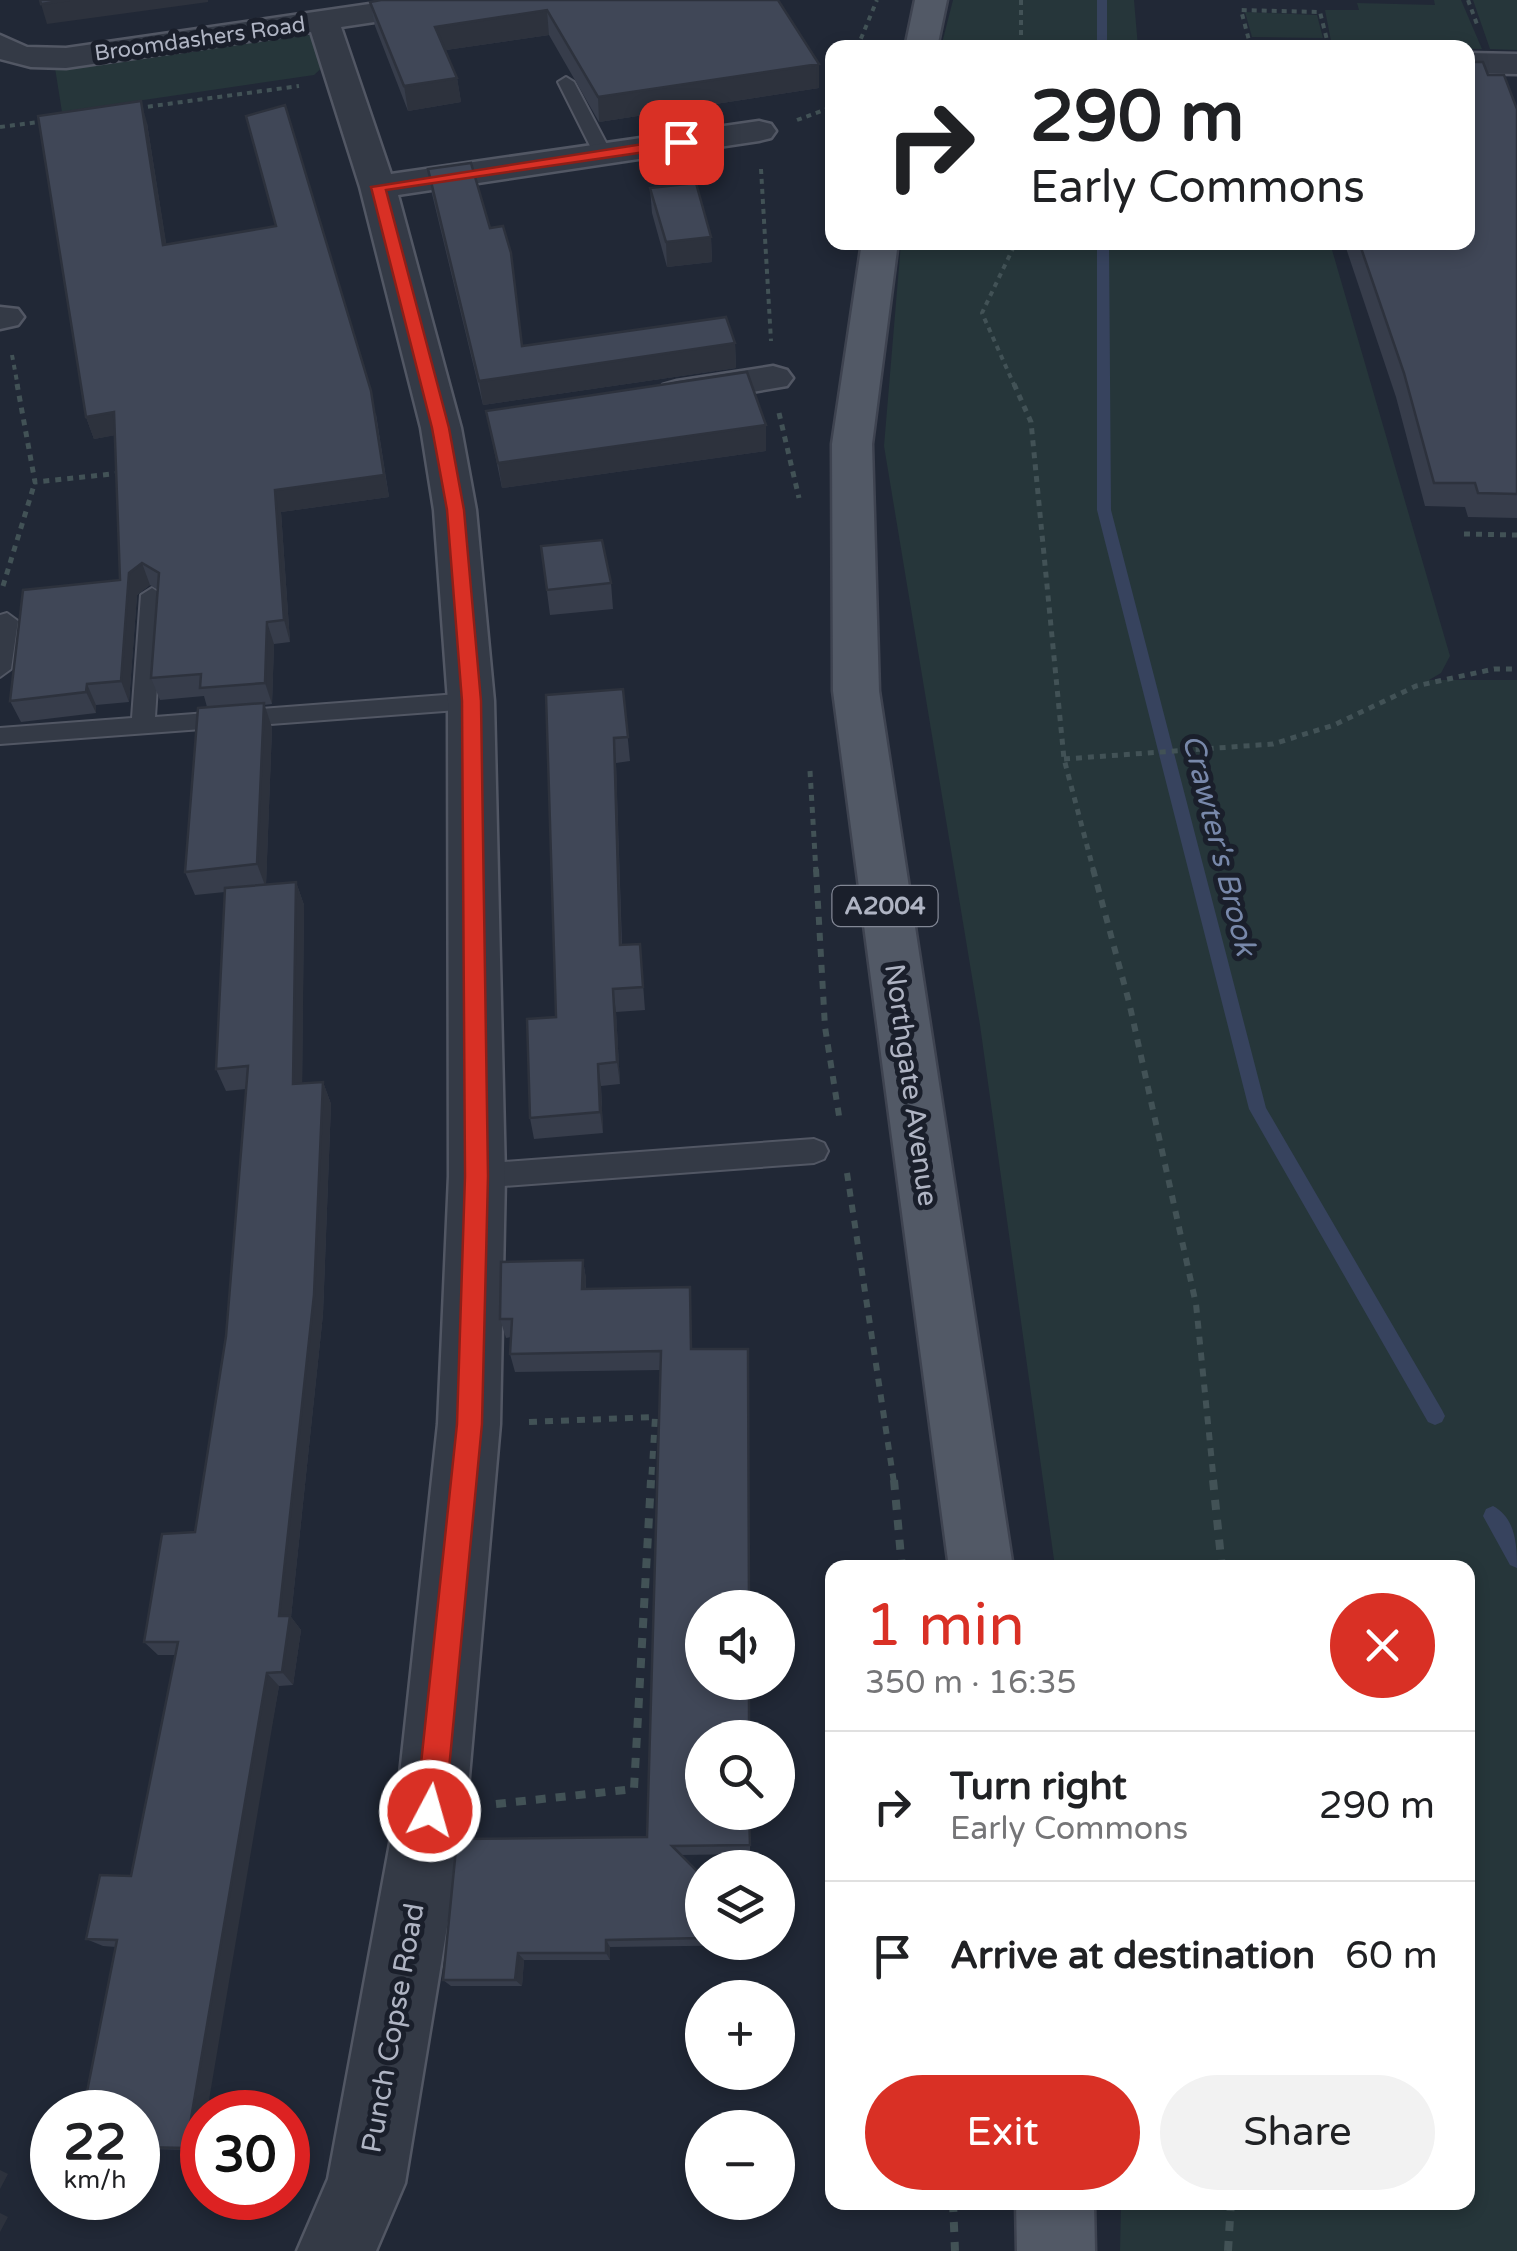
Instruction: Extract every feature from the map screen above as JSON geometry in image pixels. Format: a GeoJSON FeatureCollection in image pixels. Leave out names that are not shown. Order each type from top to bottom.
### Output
{"type":"FeatureCollection","features":[{"type":"Feature","properties":{"kind":"main road"},"geometry":{"type":"LineString","coordinates":[[922,40],[931,0]]}},
{"type":"Feature","properties":{"kind":"main road","name":"Northgate Avenue"},"geometry":{"type":"LineString","coordinates":[[879,250],[852,444],[856,691],[980,1560]]}},
{"type":"Feature","properties":{"kind":"main road"},"geometry":{"type":"LineString","coordinates":[[1055,2210],[1056,2251]]}},
{"type":"Feature","properties":{"kind":"street","name":"Broomdashers Road"},"geometry":{"type":"LineString","coordinates":[[0,46],[10,54],[66,58],[462,0]]}},
{"type":"Feature","properties":{"kind":"street","name":"Punch Copse Road"},"geometry":{"type":"LineString","coordinates":[[322,21],[345,79],[460,425],[455,510],[471,701],[476,1176],[469,1424],[430,1811],[366,2183],[336,2251]]}},
{"type":"Feature","properties":{"kind":"street"},"geometry":{"type":"LineString","coordinates":[[1475,65],[1516,68]]}},
{"type":"Feature","properties":{"kind":"street"},"geometry":{"type":"LineString","coordinates":[[378,187],[759,131]]}},
{"type":"Feature","properties":{"kind":"street"},"geometry":{"type":"LineString","coordinates":[[636,399],[772,378]]}},
{"type":"Feature","properties":{"kind":"lane"},"geometry":{"type":"LineString","coordinates":[[566,82],[603,154]]}},
{"type":"Feature","properties":{"kind":"lane"},"geometry":{"type":"LineString","coordinates":[[143,726],[152,595]]}},
{"type":"Feature","properties":{"kind":"lane"},"geometry":{"type":"LineString","coordinates":[[0,669],[7,621]]}},
{"type":"Feature","properties":{"kind":"lane"},"geometry":{"type":"LineString","coordinates":[[0,736],[471,701]]}},
{"type":"Feature","properties":{"kind":"lane"},"geometry":{"type":"LineString","coordinates":[[476,1176],[814,1152]]}},
{"type":"Feature","properties":{"kind":"path"},"geometry":{"type":"LineString","coordinates":[[860,40],[876,0]]}},
{"type":"Feature","properties":{"kind":"path"},"geometry":{"type":"LineString","coordinates":[[1021,0],[1021,40]]}},
{"type":"Feature","properties":{"kind":"path"},"geometry":{"type":"LineString","coordinates":[[1249,40],[1240,10],[1320,12],[1327,40]]}},
{"type":"Feature","properties":{"kind":"path"},"geometry":{"type":"LineString","coordinates":[[134,109],[345,79]]}},
{"type":"Feature","properties":{"kind":"path"},"geometry":{"type":"LineString","coordinates":[[0,127],[58,119]]}},
{"type":"Feature","properties":{"kind":"path"},"geometry":{"type":"LineString","coordinates":[[1012,250],[982,313],[1031,422],[1064,760],[1129,1002],[1196,1304],[1221,1560]]}},
{"type":"Feature","properties":{"kind":"path"},"geometry":{"type":"LineString","coordinates":[[0,596],[35,482],[2,317]]}},
{"type":"Feature","properties":{"kind":"path"},"geometry":{"type":"LineString","coordinates":[[35,482],[132,472]]}},
{"type":"Feature","properties":{"kind":"path"},"geometry":{"type":"LineString","coordinates":[[1464,534],[1517,535]]}},
{"type":"Feature","properties":{"kind":"path"},"geometry":{"type":"LineString","coordinates":[[1064,760],[1273,744],[1334,725],[1416,686],[1494,669],[1517,669]]}},
{"type":"Feature","properties":{"kind":"path"},"geometry":{"type":"LineString","coordinates":[[430,1811],[634,1789],[655,1417],[469,1424]]}},
{"type":"Feature","properties":{"kind":"path"},"geometry":{"type":"LineString","coordinates":[[953,2210],[956,2251]]}},
{"type":"Feature","properties":{"kind":"path"},"geometry":{"type":"LineString","coordinates":[[1228,2251],[1231,2210]]}},
{"type":"Feature","properties":{"kind":"shaded area"},"geometry":{"type":"Polygon","coordinates":[[[953,0],[1134,0],[1137,40],[943,40],[953,0]]]}},
{"type":"Feature","properties":{"kind":"shaded area"},"geometry":{"type":"Polygon","coordinates":[[[1434,0],[1461,0],[1482,49],[1475,49],[1475,40],[1331,40],[1325,10],[1359,10],[1357,3],[1435,5],[1434,0]]]}},
{"type":"Feature","properties":{"kind":"shaded area"},"geometry":{"type":"Polygon","coordinates":[[[1473,0],[1517,0],[1517,50],[1490,49],[1473,0]]]}},
{"type":"Feature","properties":{"kind":"shaded area"},"geometry":{"type":"Polygon","coordinates":[[[1245,12],[1317,15],[1323,38],[1252,37],[1245,12]]]}},
{"type":"Feature","properties":{"kind":"shaded area"},"geometry":{"type":"Polygon","coordinates":[[[291,33],[315,36],[327,63],[314,75],[62,112],[55,68],[291,33]]]}},
{"type":"Feature","properties":{"kind":"shaded area"},"geometry":{"type":"Polygon","coordinates":[[[900,250],[1332,250],[1450,656],[1441,673],[1429,680],[1517,680],[1517,2251],[1120,2251],[1121,2210],[1475,2210],[1475,1560],[1054,1560],[980,1025],[884,446],[900,250]]]}},
{"type":"Feature","properties":{"kind":"building"},"geometry":{"type":"Polygon","coordinates":[[[778,0],[819,64],[598,97],[547,10],[435,27],[457,78],[404,86],[370,2],[778,0]]]}},
{"type":"Feature","properties":{"kind":"building"},"geometry":{"type":"Polygon","coordinates":[[[1475,62],[1483,62],[1488,75],[1504,75],[1517,109],[1517,494],[1478,493],[1475,483],[1434,483],[1404,373],[1362,250],[1475,250],[1475,62]]]}},
{"type":"Feature","properties":{"kind":"building"},"geometry":{"type":"Polygon","coordinates":[[[141,101],[163,245],[276,226],[246,116],[285,105],[371,391],[384,475],[275,490],[284,620],[267,622],[265,683],[200,688],[201,674],[151,678],[159,573],[142,563],[129,573],[121,681],[87,684],[86,692],[10,701],[23,590],[120,580],[114,412],[86,417],[38,116],[141,101]]]}},
{"type":"Feature","properties":{"kind":"building"},"geometry":{"type":"Polygon","coordinates":[[[471,163],[490,228],[503,226],[511,253],[522,346],[726,317],[735,343],[479,381],[428,169],[471,163]]]}},
{"type":"Feature","properties":{"kind":"building"},"geometry":{"type":"Polygon","coordinates":[[[696,183],[711,237],[666,242],[650,188],[696,183]]]}},
{"type":"Feature","properties":{"kind":"building"},"geometry":{"type":"Polygon","coordinates":[[[747,372],[766,425],[498,463],[486,411],[747,372]]]}},
{"type":"Feature","properties":{"kind":"building"},"geometry":{"type":"Polygon","coordinates":[[[602,540],[611,583],[547,590],[541,546],[602,540]]]}},
{"type":"Feature","properties":{"kind":"building"},"geometry":{"type":"Polygon","coordinates":[[[623,689],[628,737],[614,738],[620,945],[640,944],[643,987],[613,989],[617,1062],[598,1064],[600,1112],[530,1118],[527,1019],[556,1017],[546,695],[623,689]]]}},
{"type":"Feature","properties":{"kind":"building"},"geometry":{"type":"Polygon","coordinates":[[[264,703],[257,864],[185,872],[198,708],[264,703]]]}},
{"type":"Feature","properties":{"kind":"building"},"geometry":{"type":"Polygon","coordinates":[[[296,882],[293,1084],[323,1082],[314,1295],[279,1616],[290,1616],[282,1672],[267,1673],[196,2090],[180,2090],[180,2148],[160,2147],[160,2090],[87,2090],[117,1940],[86,1939],[100,1875],[131,1876],[178,1642],[144,1642],[162,1534],[195,1532],[226,1336],[248,1066],[216,1069],[225,888],[296,882]]]}},
{"type":"Feature","properties":{"kind":"building"},"geometry":{"type":"Polygon","coordinates":[[[583,1260],[582,1289],[690,1287],[691,1349],[748,1349],[749,1590],[685,1590],[685,1700],[749,1700],[749,1720],[685,1720],[685,1830],[750,1830],[750,1845],[672,1846],[685,1859],[685,1938],[606,1940],[606,1953],[518,1953],[515,1980],[443,1980],[457,1839],[647,1837],[661,1351],[510,1354],[512,1319],[500,1319],[501,1262],[583,1260]]]}},
{"type":"Feature","properties":{"kind":"waterway","name":"Crawter's Brook"},"geometry":{"type":"LineString","coordinates":[[1102,0],[1102,40]]}},
{"type":"Feature","properties":{"kind":"waterway","name":"Crawter's Brook"},"geometry":{"type":"LineString","coordinates":[[1103,250],[1104,510],[1258,1109],[1435,1416]]}},
{"type":"Feature","properties":{"kind":"waterway","name":"Crawter's Brook"},"geometry":{"type":"LineString","coordinates":[[1493,1516],[1517,1558]]}},
{"type":"Feature","properties":{"kind":"route"},"geometry":{"type":"LineString","coordinates":[[430,1811],[469,1424],[476,1176],[471,701],[455,510],[441,428],[378,187],[681,142]]}}]}
